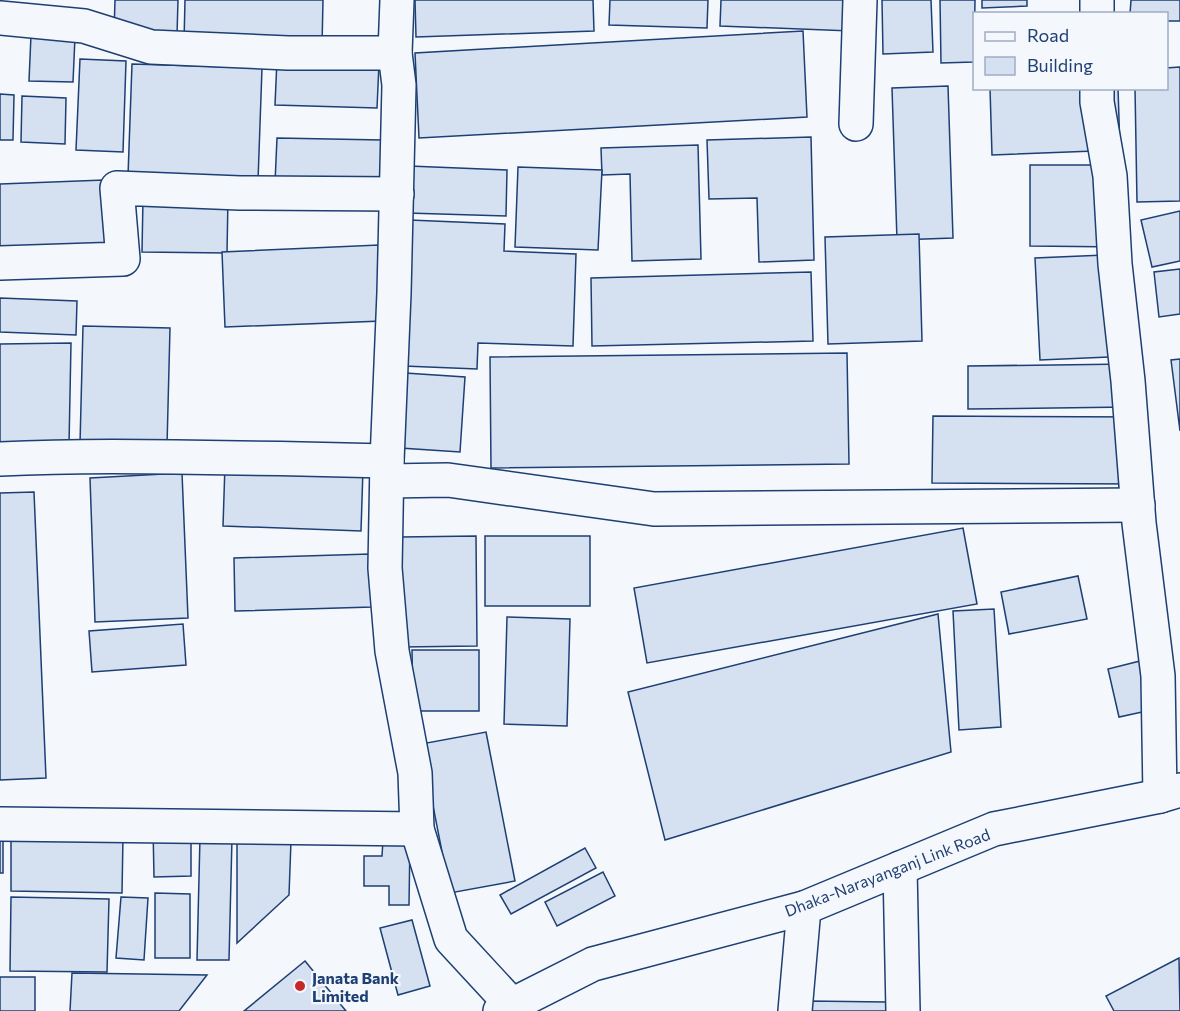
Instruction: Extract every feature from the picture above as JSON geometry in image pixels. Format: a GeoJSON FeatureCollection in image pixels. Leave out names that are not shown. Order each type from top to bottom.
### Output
{"type":"FeatureCollection","features":[{"type":"Feature","properties":{"kind":"main road"},"geometry":{"type":"LineString","coordinates":[[397,0],[395,53],[399,85],[397,194],[385,568],[391,639],[403,714],[416,773],[417,829],[451,939],[508,1009]]}},
{"type":"Feature","properties":{"kind":"main road"},"geometry":{"type":"LineString","coordinates":[[856,124],[860,0]]}},
{"type":"Feature","properties":{"kind":"main road"},"geometry":{"type":"LineString","coordinates":[[0,18],[84,26],[151,47],[288,53],[395,53]]}},
{"type":"Feature","properties":{"kind":"main road"},"geometry":{"type":"LineString","coordinates":[[1097,90],[1110,176],[1115,264],[1125,349],[1138,504],[1170,793]]}},
{"type":"Feature","properties":{"kind":"main road"},"geometry":{"type":"LineString","coordinates":[[0,262],[123,259],[117,188],[240,193],[397,194]]}},
{"type":"Feature","properties":{"kind":"main road"},"geometry":{"type":"LineString","coordinates":[[0,459],[126,456],[260,457],[387,471],[654,509],[1138,504]]}},
{"type":"Feature","properties":{"kind":"main road","name":"Dhaka-Narayanganj Link Road"},"geometry":{"type":"LineString","coordinates":[[508,1009],[593,964],[804,908],[994,830],[1170,793]]}},
{"type":"Feature","properties":{"kind":"main road"},"geometry":{"type":"LineString","coordinates":[[0,824],[417,829]]}},
{"type":"Feature","properties":{"kind":"main road"},"geometry":{"type":"LineString","coordinates":[[900,868],[903,1011]]}},
{"type":"Feature","properties":{"kind":"main road"},"geometry":{"type":"LineString","coordinates":[[795,1011],[804,908]]}},
{"type":"Feature","properties":{"kind":"building"},"geometry":{"type":"Polygon","coordinates":[[[115,0],[178,0],[177,35],[114,33],[115,0]]]}},
{"type":"Feature","properties":{"kind":"building"},"geometry":{"type":"Polygon","coordinates":[[[185,0],[323,0],[322,47],[184,42],[185,0]]]}},
{"type":"Feature","properties":{"kind":"building"},"geometry":{"type":"Polygon","coordinates":[[[415,0],[593,0],[594,31],[416,37],[415,0]]]}},
{"type":"Feature","properties":{"kind":"building"},"geometry":{"type":"Polygon","coordinates":[[[610,0],[708,0],[707,28],[609,25],[610,0]]]}},
{"type":"Feature","properties":{"kind":"building"},"geometry":{"type":"Polygon","coordinates":[[[721,0],[852,0],[851,31],[720,26],[721,0]]]}},
{"type":"Feature","properties":{"kind":"building"},"geometry":{"type":"Polygon","coordinates":[[[882,0],[931,0],[933,52],[883,54],[882,0]]]}},
{"type":"Feature","properties":{"kind":"building"},"geometry":{"type":"Polygon","coordinates":[[[940,0],[975,0],[973,62],[941,63],[940,0]]]}},
{"type":"Feature","properties":{"kind":"building"},"geometry":{"type":"Polygon","coordinates":[[[982,0],[1027,0],[1027,6],[982,8],[982,0]]]}},
{"type":"Feature","properties":{"kind":"building"},"geometry":{"type":"Polygon","coordinates":[[[1131,0],[1180,0],[1180,21],[1168,21],[1168,12],[1130,12],[1131,0]]]}},
{"type":"Feature","properties":{"kind":"building"},"geometry":{"type":"Polygon","coordinates":[[[803,31],[807,117],[419,138],[415,53],[803,31]]]}},
{"type":"Feature","properties":{"kind":"building"},"geometry":{"type":"Polygon","coordinates":[[[31,35],[75,37],[73,82],[29,81],[31,35]]]}},
{"type":"Feature","properties":{"kind":"building"},"geometry":{"type":"Polygon","coordinates":[[[80,59],[126,61],[123,152],[76,150],[80,59]]]}},
{"type":"Feature","properties":{"kind":"building"},"geometry":{"type":"Polygon","coordinates":[[[277,60],[379,64],[377,108],[275,105],[277,60]]]}},
{"type":"Feature","properties":{"kind":"building"},"geometry":{"type":"Polygon","coordinates":[[[132,64],[262,68],[258,181],[128,176],[132,64]]]}},
{"type":"Feature","properties":{"kind":"building"},"geometry":{"type":"Polygon","coordinates":[[[1180,67],[1180,201],[1137,202],[1135,90],[1168,90],[1168,68],[1180,67]]]}},
{"type":"Feature","properties":{"kind":"building"},"geometry":{"type":"Polygon","coordinates":[[[948,86],[953,238],[897,240],[892,88],[948,86]]]}},
{"type":"Feature","properties":{"kind":"building"},"geometry":{"type":"Polygon","coordinates":[[[990,90],[1118,90],[1120,150],[992,155],[990,90]]]}},
{"type":"Feature","properties":{"kind":"building"},"geometry":{"type":"Polygon","coordinates":[[[0,94],[14,95],[13,140],[0,140],[0,94]]]}},
{"type":"Feature","properties":{"kind":"building"},"geometry":{"type":"Polygon","coordinates":[[[22,96],[66,98],[65,144],[21,142],[22,96]]]}},
{"type":"Feature","properties":{"kind":"building"},"geometry":{"type":"Polygon","coordinates":[[[811,137],[814,260],[759,262],[757,198],[709,199],[707,140],[811,137]]]}},
{"type":"Feature","properties":{"kind":"building"},"geometry":{"type":"Polygon","coordinates":[[[277,138],[382,140],[383,187],[275,183],[277,138]]]}},
{"type":"Feature","properties":{"kind":"building"},"geometry":{"type":"Polygon","coordinates":[[[698,145],[701,259],[632,261],[630,174],[602,175],[601,148],[698,145]]]}},
{"type":"Feature","properties":{"kind":"building"},"geometry":{"type":"Polygon","coordinates":[[[1030,165],[1122,165],[1122,247],[1030,246],[1030,165]]]}},
{"type":"Feature","properties":{"kind":"building"},"geometry":{"type":"Polygon","coordinates":[[[409,166],[507,170],[506,216],[407,213],[409,166]]]}},
{"type":"Feature","properties":{"kind":"building"},"geometry":{"type":"Polygon","coordinates":[[[518,167],[602,170],[598,250],[515,247],[518,167]]]}},
{"type":"Feature","properties":{"kind":"building"},"geometry":{"type":"Polygon","coordinates":[[[104,180],[107,247],[0,251],[0,184],[104,180]]]}},
{"type":"Feature","properties":{"kind":"building"},"geometry":{"type":"Polygon","coordinates":[[[143,198],[228,198],[227,253],[142,252],[143,198]]]}},
{"type":"Feature","properties":{"kind":"building"},"geometry":{"type":"Polygon","coordinates":[[[1180,211],[1180,261],[1152,267],[1141,220],[1180,211]]]}},
{"type":"Feature","properties":{"kind":"building"},"geometry":{"type":"Polygon","coordinates":[[[409,220],[505,224],[504,251],[576,254],[573,346],[478,343],[477,369],[404,366],[409,220]]]}},
{"type":"Feature","properties":{"kind":"building"},"geometry":{"type":"Polygon","coordinates":[[[919,234],[922,341],[828,344],[825,237],[919,234]]]}},
{"type":"Feature","properties":{"kind":"building"},"geometry":{"type":"Polygon","coordinates":[[[379,245],[382,321],[225,327],[222,252],[379,245]]]}},
{"type":"Feature","properties":{"kind":"building"},"geometry":{"type":"Polygon","coordinates":[[[1128,254],[1132,356],[1040,360],[1035,258],[1128,254]]]}},
{"type":"Feature","properties":{"kind":"building"},"geometry":{"type":"Polygon","coordinates":[[[1180,269],[1180,314],[1159,317],[1154,272],[1180,269]]]}},
{"type":"Feature","properties":{"kind":"building"},"geometry":{"type":"Polygon","coordinates":[[[811,272],[813,341],[592,346],[591,278],[811,272]]]}},
{"type":"Feature","properties":{"kind":"building"},"geometry":{"type":"Polygon","coordinates":[[[0,298],[77,301],[76,335],[0,332],[0,298]]]}},
{"type":"Feature","properties":{"kind":"building"},"geometry":{"type":"Polygon","coordinates":[[[83,326],[170,328],[167,446],[80,444],[83,326]]]}},
{"type":"Feature","properties":{"kind":"building"},"geometry":{"type":"Polygon","coordinates":[[[71,343],[69,445],[0,445],[0,344],[71,343]]]}},
{"type":"Feature","properties":{"kind":"building"},"geometry":{"type":"Polygon","coordinates":[[[847,353],[849,464],[491,468],[490,357],[847,353]]]}},
{"type":"Feature","properties":{"kind":"building"},"geometry":{"type":"Polygon","coordinates":[[[1180,359],[1180,431],[1171,360],[1180,359]]]}},
{"type":"Feature","properties":{"kind":"building"},"geometry":{"type":"Polygon","coordinates":[[[1128,364],[1129,407],[968,409],[968,366],[1128,364]]]}},
{"type":"Feature","properties":{"kind":"building"},"geometry":{"type":"Polygon","coordinates":[[[405,373],[465,377],[460,452],[400,448],[405,373]]]}},
{"type":"Feature","properties":{"kind":"building"},"geometry":{"type":"Polygon","coordinates":[[[933,416],[1145,417],[1144,484],[932,483],[933,416]]]}},
{"type":"Feature","properties":{"kind":"building"},"geometry":{"type":"Polygon","coordinates":[[[225,465],[363,469],[361,531],[223,526],[225,465]]]}},
{"type":"Feature","properties":{"kind":"building"},"geometry":{"type":"Polygon","coordinates":[[[182,473],[188,618],[95,622],[90,478],[182,473]]]}},
{"type":"Feature","properties":{"kind":"building"},"geometry":{"type":"Polygon","coordinates":[[[34,492],[46,778],[0,780],[0,493],[34,492]]]}},
{"type":"Feature","properties":{"kind":"building"},"geometry":{"type":"Polygon","coordinates":[[[963,528],[977,604],[647,663],[634,588],[963,528]]]}},
{"type":"Feature","properties":{"kind":"building"},"geometry":{"type":"Polygon","coordinates":[[[476,536],[477,646],[402,647],[401,537],[476,536]]]}},
{"type":"Feature","properties":{"kind":"building"},"geometry":{"type":"Polygon","coordinates":[[[485,536],[590,536],[590,606],[485,606],[485,536]]]}},
{"type":"Feature","properties":{"kind":"building"},"geometry":{"type":"Polygon","coordinates":[[[370,554],[372,607],[235,611],[234,558],[370,554]]]}},
{"type":"Feature","properties":{"kind":"building"},"geometry":{"type":"Polygon","coordinates":[[[1078,576],[1087,619],[1009,634],[1001,592],[1078,576]]]}},
{"type":"Feature","properties":{"kind":"building"},"geometry":{"type":"Polygon","coordinates":[[[994,609],[1001,727],[959,730],[953,611],[994,609]]]}},
{"type":"Feature","properties":{"kind":"building"},"geometry":{"type":"Polygon","coordinates":[[[938,614],[951,752],[665,840],[628,692],[938,614]]]}},
{"type":"Feature","properties":{"kind":"building"},"geometry":{"type":"Polygon","coordinates":[[[507,617],[570,619],[567,726],[504,724],[507,617]]]}},
{"type":"Feature","properties":{"kind":"building"},"geometry":{"type":"Polygon","coordinates":[[[183,624],[186,665],[92,672],[89,631],[183,624]]]}},
{"type":"Feature","properties":{"kind":"building"},"geometry":{"type":"Polygon","coordinates":[[[412,650],[479,650],[479,711],[413,711],[412,650]]]}},
{"type":"Feature","properties":{"kind":"building"},"geometry":{"type":"Polygon","coordinates":[[[1144,660],[1156,709],[1119,717],[1108,669],[1144,660]]]}},
{"type":"Feature","properties":{"kind":"building"},"geometry":{"type":"Polygon","coordinates":[[[486,732],[515,881],[450,893],[421,744],[486,732]]]}},
{"type":"Feature","properties":{"kind":"building"},"geometry":{"type":"Polygon","coordinates":[[[153,827],[191,827],[191,876],[154,877],[153,827]]]}},
{"type":"Feature","properties":{"kind":"building"},"geometry":{"type":"Polygon","coordinates":[[[0,834],[3,834],[3,873],[0,873],[0,834]]]}},
{"type":"Feature","properties":{"kind":"building"},"geometry":{"type":"Polygon","coordinates":[[[11,835],[123,837],[122,893],[11,891],[11,835]]]}},
{"type":"Feature","properties":{"kind":"building"},"geometry":{"type":"Polygon","coordinates":[[[200,837],[232,838],[229,960],[197,960],[200,837]]]}},
{"type":"Feature","properties":{"kind":"building"},"geometry":{"type":"Polygon","coordinates":[[[237,839],[291,841],[289,895],[237,943],[237,839]]]}},
{"type":"Feature","properties":{"kind":"building"},"geometry":{"type":"Polygon","coordinates":[[[383,840],[410,841],[409,905],[389,905],[389,886],[364,886],[364,856],[382,856],[383,840]]]}},
{"type":"Feature","properties":{"kind":"building"},"geometry":{"type":"Polygon","coordinates":[[[585,848],[596,868],[511,914],[500,895],[585,848]]]}},
{"type":"Feature","properties":{"kind":"building"},"geometry":{"type":"Polygon","coordinates":[[[603,872],[615,896],[557,926],[545,902],[603,872]]]}},
{"type":"Feature","properties":{"kind":"building"},"geometry":{"type":"Polygon","coordinates":[[[155,893],[190,894],[190,958],[155,958],[155,893]]]}},
{"type":"Feature","properties":{"kind":"building"},"geometry":{"type":"Polygon","coordinates":[[[11,897],[109,899],[107,972],[10,971],[11,897]]]}},
{"type":"Feature","properties":{"kind":"building"},"geometry":{"type":"Polygon","coordinates":[[[121,897],[148,898],[144,960],[116,958],[121,897]]]}},
{"type":"Feature","properties":{"kind":"building"},"geometry":{"type":"Polygon","coordinates":[[[412,920],[430,986],[398,995],[380,928],[412,920]]]}},
{"type":"Feature","properties":{"kind":"building"},"geometry":{"type":"Polygon","coordinates":[[[1179,958],[1180,1011],[1114,1011],[1106,996],[1179,958]]]}},
{"type":"Feature","properties":{"kind":"building","name":"Janata Bank Limited"},"geometry":{"type":"Polygon","coordinates":[[[305,961],[346,1011],[244,1011],[305,961]]]}},
{"type":"Feature","properties":{"kind":"building"},"geometry":{"type":"Polygon","coordinates":[[[72,973],[207,975],[179,1011],[70,1011],[72,973]]]}},
{"type":"Feature","properties":{"kind":"building"},"geometry":{"type":"Polygon","coordinates":[[[0,977],[35,977],[35,1011],[0,1011],[0,977]]]}},
{"type":"Feature","properties":{"kind":"building"},"geometry":{"type":"Polygon","coordinates":[[[808,1001],[886,1002],[886,1011],[808,1011],[808,1001]]]}},
{"type":"Feature","properties":{"kind":"place","name":"Janata Bank Limited"},"geometry":{"type":"Point","coordinates":[300,986]}}]}
